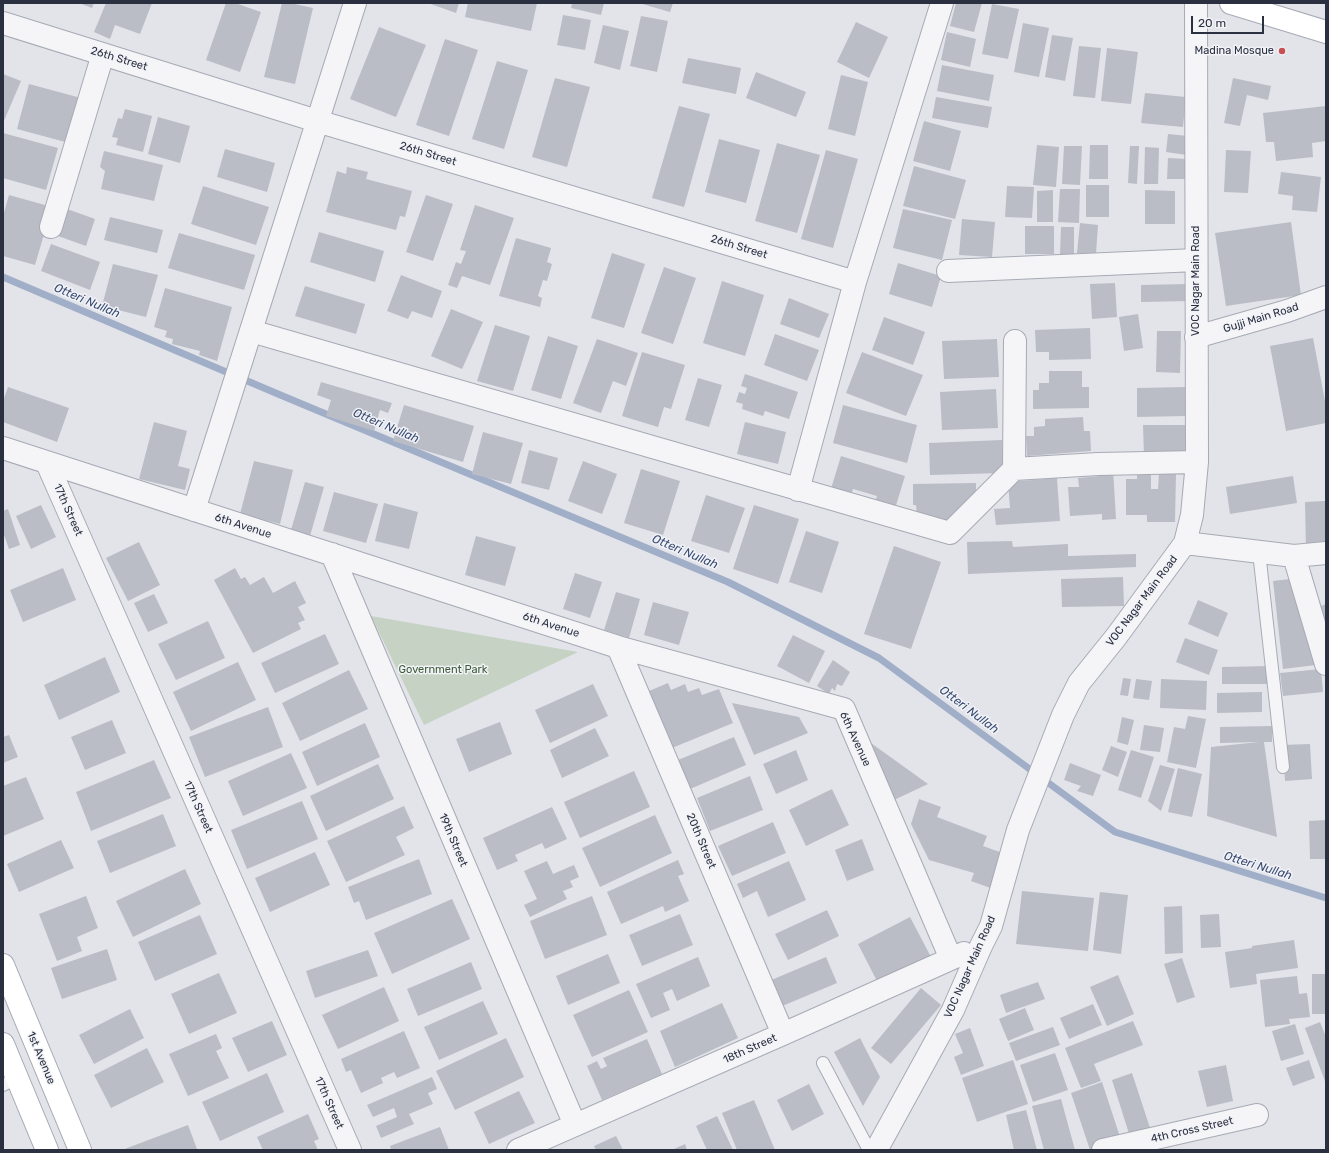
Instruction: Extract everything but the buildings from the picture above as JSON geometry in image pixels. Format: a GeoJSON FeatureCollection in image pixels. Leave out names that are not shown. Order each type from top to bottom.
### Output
{"type":"FeatureCollection","features":[{"type":"Feature","properties":{"kind":"street"},"geometry":{"type":"LineString","coordinates":[[194,510],[355,3]]}},
{"type":"Feature","properties":{"kind":"street"},"geometry":{"type":"LineString","coordinates":[[798,490],[855,282],[942,3]]}},
{"type":"Feature","properties":{"kind":"street","name":"VOC Nagar Main Road"},"geometry":{"type":"LineString","coordinates":[[878,1150],[879,1145],[952,1010],[991,926],[1018,830],[1063,715],[1079,683],[1116,637],[1185,543],[1192,515],[1197,462],[1196,3]]}},
{"type":"Feature","properties":{"kind":"street"},"geometry":{"type":"LineString","coordinates":[[1231,3],[1326,32]]}},
{"type":"Feature","properties":{"kind":"street","name":"26th Street"},"geometry":{"type":"LineString","coordinates":[[3,23],[318,121],[855,282]]}},
{"type":"Feature","properties":{"kind":"street"},"geometry":{"type":"LineString","coordinates":[[51,227],[103,54]]}},
{"type":"Feature","properties":{"kind":"street"},"geometry":{"type":"LineString","coordinates":[[948,271],[1196,260]]}},
{"type":"Feature","properties":{"kind":"street","name":"Gujji Main Road"},"geometry":{"type":"LineString","coordinates":[[1196,338],[1287,311],[1326,297]]}},
{"type":"Feature","properties":{"kind":"street"},"geometry":{"type":"LineString","coordinates":[[251,331],[950,533],[1014,469],[1098,464],[1197,462]]}},
{"type":"Feature","properties":{"kind":"street"},"geometry":{"type":"LineString","coordinates":[[1014,469],[1015,341]]}},
{"type":"Feature","properties":{"kind":"street","name":"6th Avenue"},"geometry":{"type":"LineString","coordinates":[[3,448],[618,647],[844,709],[951,959]]}},
{"type":"Feature","properties":{"kind":"street","name":"17th Street"},"geometry":{"type":"LineString","coordinates":[[47,463],[350,1150]]}},
{"type":"Feature","properties":{"kind":"street"},"geometry":{"type":"LineString","coordinates":[[1185,543],[1294,556],[1326,553]]}},
{"type":"Feature","properties":{"kind":"street","name":"19th Street"},"geometry":{"type":"LineString","coordinates":[[332,554],[575,1125]]}},
{"type":"Feature","properties":{"kind":"street"},"geometry":{"type":"LineString","coordinates":[[1294,556],[1326,664]]}},
{"type":"Feature","properties":{"kind":"street","name":"20th Street"},"geometry":{"type":"LineString","coordinates":[[618,647],[783,1034]]}},
{"type":"Feature","properties":{"kind":"street","name":"18th Street"},"geometry":{"type":"LineString","coordinates":[[518,1150],[981,946]]}},
{"type":"Feature","properties":{"kind":"street","name":"1st Avenue"},"geometry":{"type":"LineString","coordinates":[[3,965],[80,1150]]}},
{"type":"Feature","properties":{"kind":"street"},"geometry":{"type":"LineString","coordinates":[[3,1044],[10,1081],[47,1150]]}},
{"type":"Feature","properties":{"kind":"street","name":"4th Cross Street"},"geometry":{"type":"LineString","coordinates":[[1103,1150],[1257,1115]]}},
{"type":"Feature","properties":{"kind":"lane"},"geometry":{"type":"LineString","coordinates":[[1259,552],[1283,767]]}},
{"type":"Feature","properties":{"kind":"lane"},"geometry":{"type":"LineString","coordinates":[[823,1063],[869,1150]]}},
{"type":"Feature","properties":{"kind":"green space","name":"Government Park"},"geometry":{"type":"Polygon","coordinates":[[[371,616],[578,652],[424,725],[371,616]]]}},
{"type":"Feature","properties":{"kind":"waterway","name":"Otteri Nullah"},"geometry":{"type":"LineString","coordinates":[[3,277],[278,394],[728,582],[879,658],[1115,832],[1326,898]]}},
{"type":"Feature","properties":{"kind":"place","name":"Madina Mosque"},"geometry":{"type":"Point","coordinates":[1282,51]}}]}
